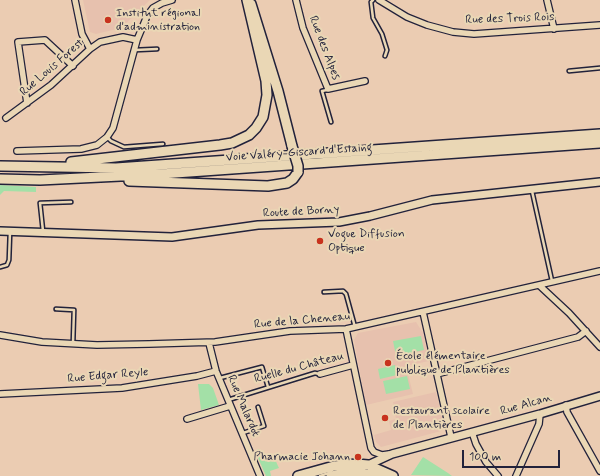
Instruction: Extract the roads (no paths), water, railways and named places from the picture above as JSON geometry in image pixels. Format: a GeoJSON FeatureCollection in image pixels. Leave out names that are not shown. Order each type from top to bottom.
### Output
{"type":"FeatureCollection","features":[{"type":"Feature","properties":{"kind":"main road"},"geometry":{"type":"LineString","coordinates":[[92,178],[155,183],[268,186],[287,182],[293,179],[298,172],[298,166],[278,91],[248,0]]}},
{"type":"Feature","properties":{"kind":"main road"},"geometry":{"type":"LineString","coordinates":[[24,167],[184,150],[232,143],[249,135],[256,128],[263,117],[267,95],[264,71],[248,10],[248,0]]}},
{"type":"Feature","properties":{"kind":"main road","name":"Voie Valéry-Giscard d'Estaing"},"geometry":{"type":"LineString","coordinates":[[0,166],[116,168],[600,134]]}},
{"type":"Feature","properties":{"kind":"main road","name":"Voie Valéry-Giscard d'Estaing"},"geometry":{"type":"LineString","coordinates":[[0,179],[92,178],[600,143]]}},
{"type":"Feature","properties":{"kind":"main road"},"geometry":{"type":"LineString","coordinates":[[298,476],[334,466],[357,464],[368,465],[393,476]]}},
{"type":"Feature","properties":{"kind":"main road"},"geometry":{"type":"LineString","coordinates":[[331,476],[354,472],[376,476]]}},
{"type":"Feature","properties":{"kind":"street"},"geometry":{"type":"LineString","coordinates":[[75,0],[82,34],[90,49]]}},
{"type":"Feature","properties":{"kind":"street"},"geometry":{"type":"LineString","coordinates":[[17,151],[82,149],[97,144],[108,137],[113,128],[137,40],[147,16],[153,8],[162,1],[172,0]]}},
{"type":"Feature","properties":{"kind":"street","name":"Rue des Alpes"},"geometry":{"type":"LineString","coordinates":[[296,0],[303,28],[328,90],[366,81]]}},
{"type":"Feature","properties":{"kind":"street","name":"Rue des Trois Rois"},"geometry":{"type":"LineString","coordinates":[[379,0],[407,17],[427,25],[453,32],[474,34],[600,25]]}},
{"type":"Feature","properties":{"kind":"street"},"geometry":{"type":"LineString","coordinates":[[547,0],[554,29]]}},
{"type":"Feature","properties":{"kind":"street","name":"Rue Louis Forest"},"geometry":{"type":"LineString","coordinates":[[6,118],[73,66],[90,49],[100,42],[123,37],[137,40]]}},
{"type":"Feature","properties":{"kind":"street"},"geometry":{"type":"LineString","coordinates":[[27,103],[18,42],[45,40],[73,66]]}},
{"type":"Feature","properties":{"kind":"street","name":"Route de Borny"},"geometry":{"type":"LineString","coordinates":[[0,231],[172,237],[258,225],[339,222],[370,216],[432,200],[600,182]]}},
{"type":"Feature","properties":{"kind":"street","name":"Rue de la Cheneau"},"geometry":{"type":"LineString","coordinates":[[0,335],[42,342],[73,344],[209,343],[295,331],[346,329],[540,286],[600,271]]}},
{"type":"Feature","properties":{"kind":"street"},"geometry":{"type":"LineString","coordinates":[[540,286],[586,331],[600,347]]}},
{"type":"Feature","properties":{"kind":"street"},"geometry":{"type":"LineString","coordinates":[[423,312],[451,438]]}},
{"type":"Feature","properties":{"kind":"street"},"geometry":{"type":"LineString","coordinates":[[346,329],[371,448],[374,452],[382,455],[392,454]]}},
{"type":"Feature","properties":{"kind":"street"},"geometry":{"type":"LineString","coordinates":[[437,374],[578,337],[586,331]]}},
{"type":"Feature","properties":{"kind":"street","name":"Rue Malardot"},"geometry":{"type":"LineString","coordinates":[[209,343],[216,371],[260,476]]}},
{"type":"Feature","properties":{"kind":"street","name":"Ruelle du Château"},"geometry":{"type":"LineString","coordinates":[[320,374],[353,365]]}},
{"type":"Feature","properties":{"kind":"street","name":"Rue Edgar Reyle"},"geometry":{"type":"LineString","coordinates":[[0,394],[122,388],[196,376],[216,371]]}},
{"type":"Feature","properties":{"kind":"street","name":"Rue Alcan"},"geometry":{"type":"LineString","coordinates":[[368,465],[392,454],[540,414],[600,396]]}},
{"type":"Feature","properties":{"kind":"street"},"geometry":{"type":"LineString","coordinates":[[566,405],[567,412],[600,471]]}},
{"type":"Feature","properties":{"kind":"street"},"geometry":{"type":"LineString","coordinates":[[187,419],[230,406]]}},
{"type":"Feature","properties":{"kind":"street"},"geometry":{"type":"LineString","coordinates":[[516,476],[539,424],[540,414]]}},
{"type":"Feature","properties":{"kind":"street"},"geometry":{"type":"LineString","coordinates":[[472,432],[476,444],[486,462],[498,476]]}},
{"type":"Feature","properties":{"kind":"lane"},"geometry":{"type":"LineString","coordinates":[[373,0],[371,2],[373,18],[382,34],[387,50],[385,56]]}},
{"type":"Feature","properties":{"kind":"lane"},"geometry":{"type":"LineString","coordinates":[[134,50],[157,49]]}},
{"type":"Feature","properties":{"kind":"lane"},"geometry":{"type":"LineString","coordinates":[[569,71],[600,68]]}},
{"type":"Feature","properties":{"kind":"lane"},"geometry":{"type":"LineString","coordinates":[[328,90],[322,91],[331,122]]}},
{"type":"Feature","properties":{"kind":"lane"},"geometry":{"type":"LineString","coordinates":[[108,137],[111,141],[124,147],[163,144]]}},
{"type":"Feature","properties":{"kind":"lane"},"geometry":{"type":"LineString","coordinates":[[532,190],[553,283]]}},
{"type":"Feature","properties":{"kind":"lane"},"geometry":{"type":"LineString","coordinates":[[43,233],[40,203],[71,202]]}},
{"type":"Feature","properties":{"kind":"lane"},"geometry":{"type":"LineString","coordinates":[[0,268],[7,265],[9,260],[10,232]]}},
{"type":"Feature","properties":{"kind":"lane"},"geometry":{"type":"LineString","coordinates":[[324,292],[343,291],[346,294],[355,328]]}},
{"type":"Feature","properties":{"kind":"lane"},"geometry":{"type":"LineString","coordinates":[[56,309],[74,310],[73,344]]}},
{"type":"Feature","properties":{"kind":"lane"},"geometry":{"type":"LineString","coordinates":[[219,378],[262,367],[268,387]]}},
{"type":"Feature","properties":{"kind":"lane","name":"Ruelle du Château"},"geometry":{"type":"LineString","coordinates":[[228,400],[315,373],[320,374]]}},
{"type":"Feature","properties":{"kind":"lane"},"geometry":{"type":"LineString","coordinates":[[243,434],[264,426],[258,407]]}},
{"type":"Feature","properties":{"kind":"lane"},"geometry":{"type":"LineString","coordinates":[[320,476],[341,470],[356,468],[369,470],[383,476]]}},
{"type":"Feature","properties":{"kind":"place","name":"Institut régional d'administration"},"geometry":{"type":"Point","coordinates":[108,20]}},
{"type":"Feature","properties":{"kind":"place","name":"Vogue Diffusion Optique"},"geometry":{"type":"Point","coordinates":[320,241]}},
{"type":"Feature","properties":{"kind":"place","name":"École élémentaire publique de Plantières"},"geometry":{"type":"Point","coordinates":[388,363]}},
{"type":"Feature","properties":{"kind":"place","name":"Restaurant scolaire de Plantières"},"geometry":{"type":"Point","coordinates":[385,418]}},
{"type":"Feature","properties":{"kind":"place","name":"Pharmacie Johann"},"geometry":{"type":"Point","coordinates":[358,457]}}]}
